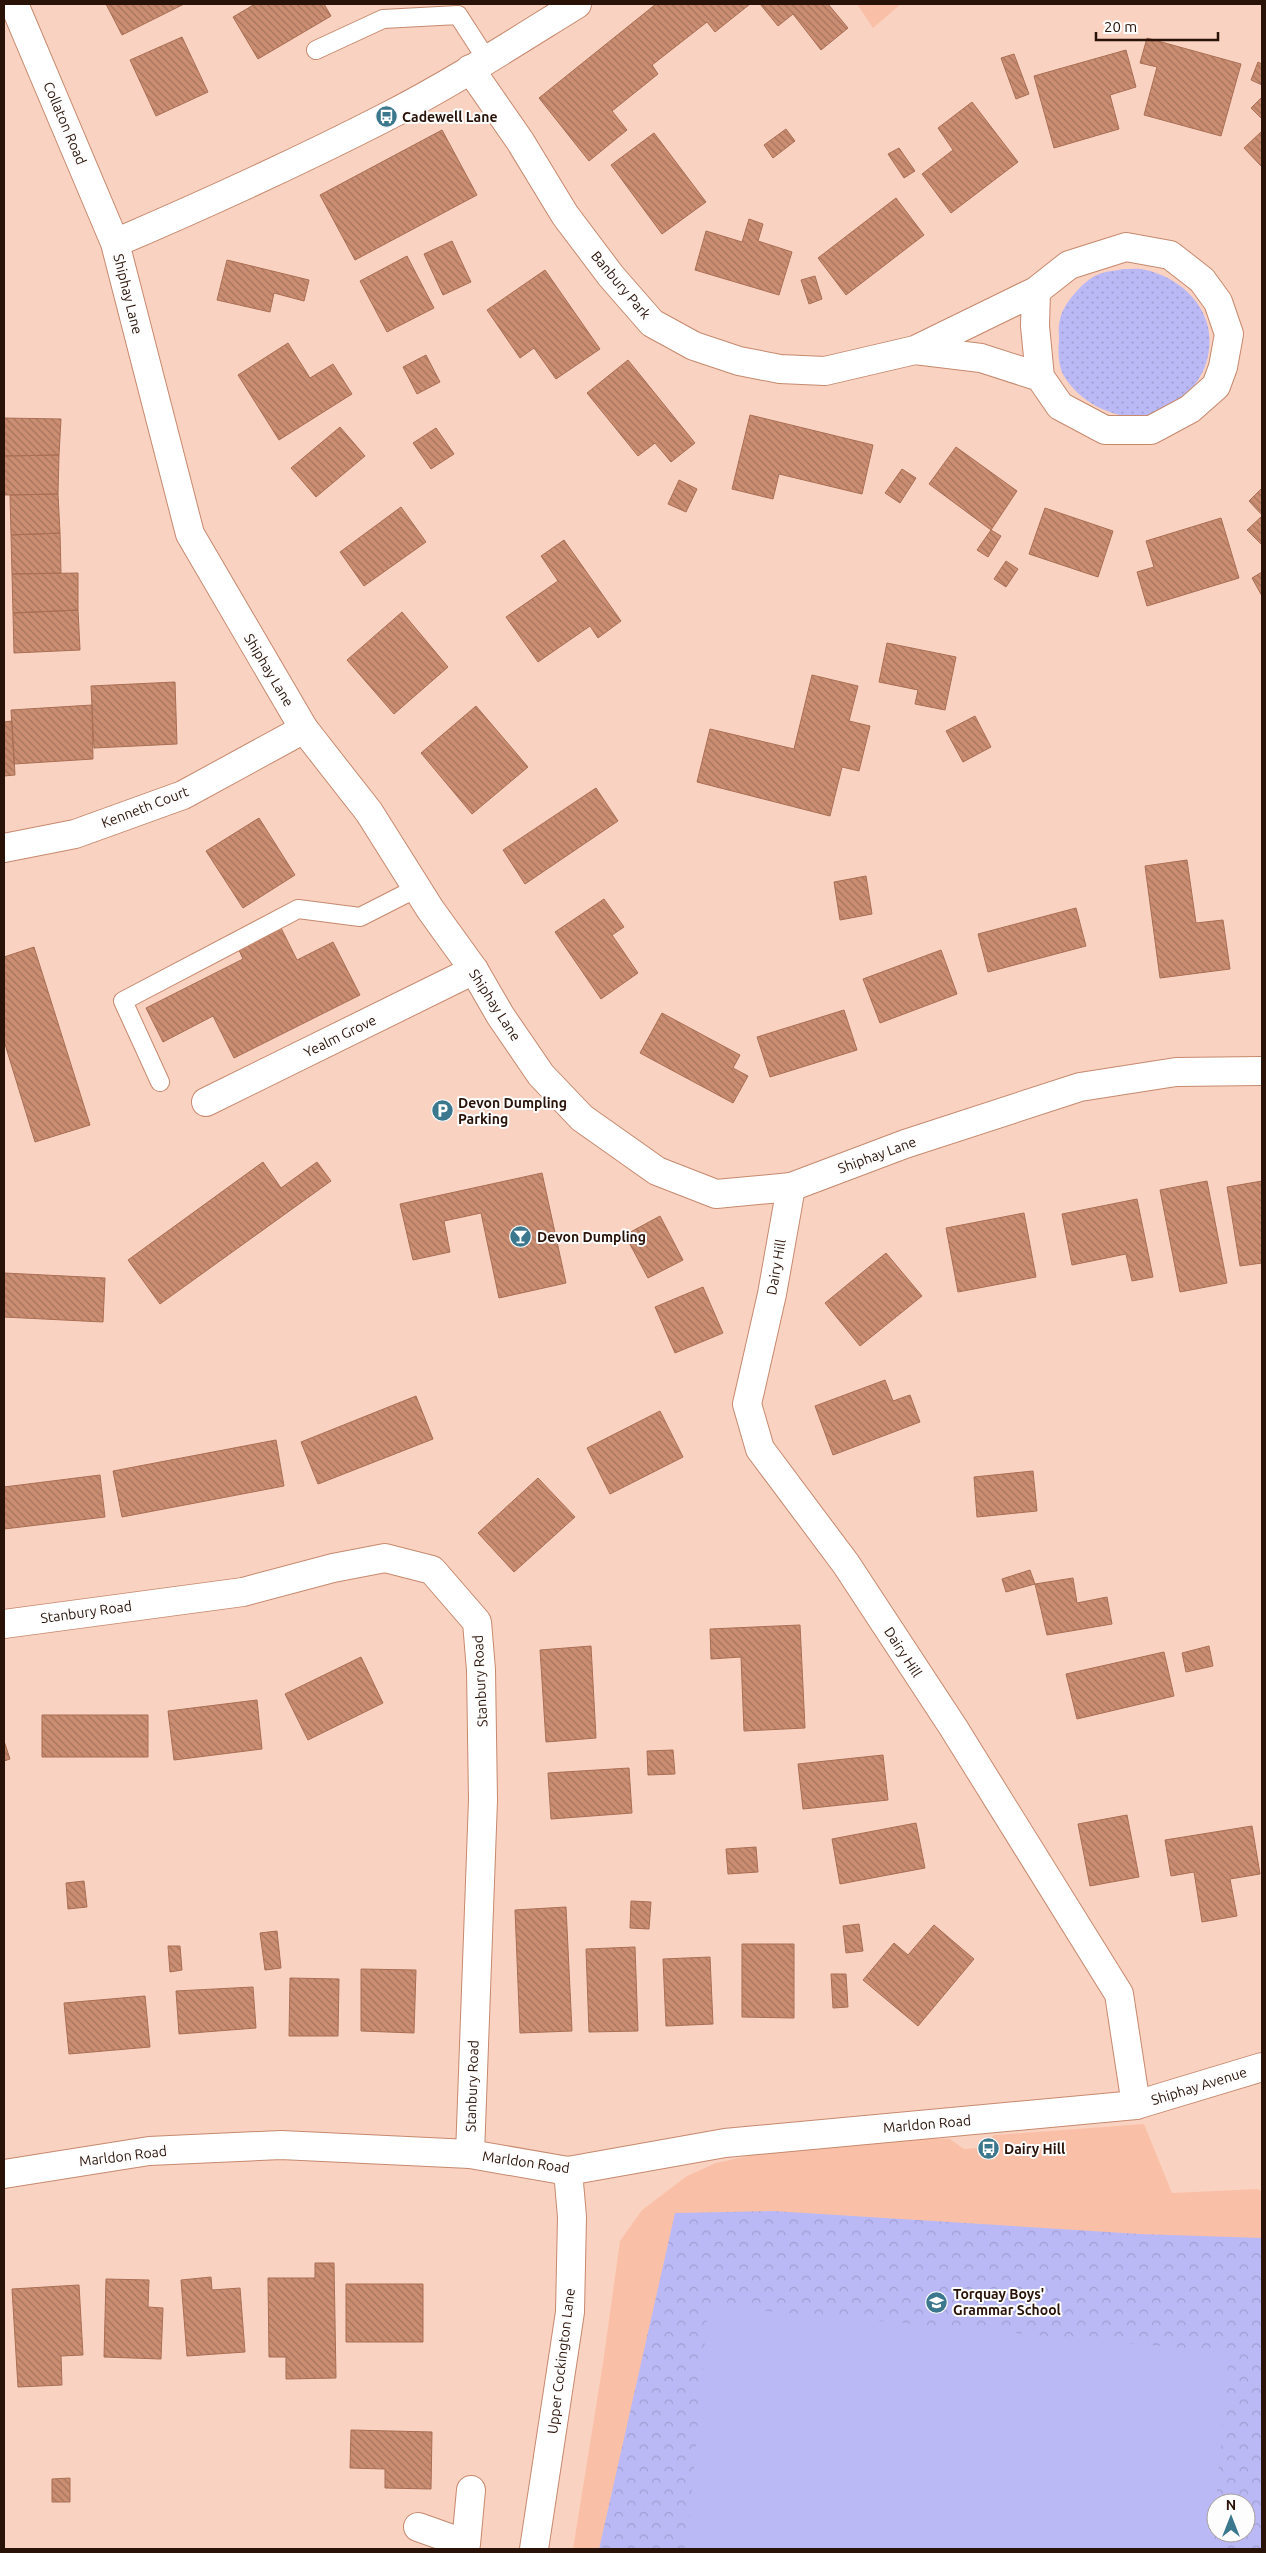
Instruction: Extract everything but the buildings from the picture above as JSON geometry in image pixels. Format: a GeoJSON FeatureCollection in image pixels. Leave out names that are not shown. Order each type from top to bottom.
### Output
{"type":"FeatureCollection","features":[{"type":"Feature","properties":{"kind":"street","name":"Collaton Road"},"geometry":{"type":"LineString","coordinates":[[14,4],[115,243]]}},
{"type":"Feature","properties":{"kind":"street"},"geometry":{"type":"LineString","coordinates":[[115,243],[250,184],[386,117],[578,4]]}},
{"type":"Feature","properties":{"kind":"street","name":"Banbury Park"},"geometry":{"type":"LineString","coordinates":[[478,64],[520,141],[565,215],[611,276],[652,323],[694,346],[739,361],[780,369],[825,371],[915,350],[1036,291],[1069,265],[1126,248],[1170,255],[1202,280],[1218,302],[1229,334],[1223,367],[1216,386],[1190,409],[1151,430],[1106,430],[1060,406],[1040,377],[1035,326],[1036,291]]}},
{"type":"Feature","properties":{"kind":"street","name":"Shiphay Lane"},"geometry":{"type":"LineString","coordinates":[[115,243],[190,534],[304,729],[369,812],[541,1075],[582,1118],[619,1146],[657,1170],[716,1194],[791,1187],[967,1123],[1080,1087],[1176,1072],[1262,1071]]}},
{"type":"Feature","properties":{"kind":"street","name":"Banbury Park"},"geometry":{"type":"LineString","coordinates":[[915,350],[980,358],[1040,377]]}},
{"type":"Feature","properties":{"kind":"street","name":"Kenneth Court"},"geometry":{"type":"LineString","coordinates":[[4,848],[75,834],[183,795],[304,729]]}},
{"type":"Feature","properties":{"kind":"street","name":"Yealm Grove"},"geometry":{"type":"LineString","coordinates":[[206,1102],[474,970]]}},
{"type":"Feature","properties":{"kind":"street","name":"Dairy Hill"},"geometry":{"type":"LineString","coordinates":[[791,1187],[772,1294],[747,1404],[760,1449],[846,1564],[958,1736],[1119,1994],[1136,2105]]}},
{"type":"Feature","properties":{"kind":"street","name":"Stanbury Road"},"geometry":{"type":"LineString","coordinates":[[4,1624],[242,1592],[333,1568],[385,1558],[432,1570],[477,1622],[481,1670],[483,1800],[470,2154]]}},
{"type":"Feature","properties":{"kind":"street","name":"Shiphay Avenue"},"geometry":{"type":"LineString","coordinates":[[1136,2105],[1262,2067]]}},
{"type":"Feature","properties":{"kind":"street","name":"Marldon Road"},"geometry":{"type":"LineString","coordinates":[[4,2174],[149,2151],[281,2145],[470,2154],[568,2171],[725,2143],[1136,2105]]}},
{"type":"Feature","properties":{"kind":"street","name":"Upper Cockington Lane"},"geometry":{"type":"LineString","coordinates":[[534,2549],[570,2312],[572,2217],[568,2171]]}},
{"type":"Feature","properties":{"kind":"street"},"geometry":{"type":"LineString","coordinates":[[418,2527],[465,2547],[472,2490]]}},
{"type":"Feature","properties":{"kind":"lane"},"geometry":{"type":"LineString","coordinates":[[316,50],[354,30],[383,19],[458,15],[478,64]]}},
{"type":"Feature","properties":{"kind":"lane"},"geometry":{"type":"LineString","coordinates":[[160,1082],[123,1001],[298,909],[360,917],[417,888]]}},
{"type":"Feature","properties":{"kind":"shaded area"},"geometry":{"type":"Polygon","coordinates":[[[857,4],[901,4],[873,28],[857,4]]]}},
{"type":"Feature","properties":{"kind":"shaded area","name":"Torquay Boys' Grammar School"},"geometry":{"type":"Polygon","coordinates":[[[1144,2124],[1172,2193],[1258,2189],[1262,2192],[1262,2549],[573,2549],[603,2363],[620,2241],[642,2210],[687,2176],[716,2163],[836,2137],[950,2139],[964,2149],[978,2148],[994,2135],[1144,2124]]]}},
{"type":"Feature","properties":{"kind":"green space"},"geometry":{"type":"Polygon","coordinates":[[[1123,269],[1146,270],[1177,284],[1190,294],[1206,320],[1209,336],[1209,352],[1204,369],[1197,382],[1176,405],[1150,416],[1121,415],[1094,405],[1072,387],[1062,372],[1060,363],[1059,325],[1069,301],[1091,278],[1103,273],[1123,269]]]}},
{"type":"Feature","properties":{"kind":"green space","name":"Torquay Boys' Grammar School"},"geometry":{"type":"Polygon","coordinates":[[[773,2211],[1140,2234],[1262,2238],[1262,2549],[599,2549],[675,2213],[773,2211]]]}},
{"type":"Feature","properties":{"kind":"green space"},"geometry":{"type":"Polygon","coordinates":[[[708,2306],[1229,2352],[1217,2493],[1206,2493],[1206,2543],[1213,2543],[1212,2549],[687,2549],[708,2306]]]}},
{"type":"Feature","properties":{"kind":"place","name":"Cadewell Lane"},"geometry":{"type":"Point","coordinates":[386,117]}},
{"type":"Feature","properties":{"kind":"place","name":"Devon Dumpling Parking"},"geometry":{"type":"Point","coordinates":[442,1111]}},
{"type":"Feature","properties":{"kind":"place","name":"Devon Dumpling"},"geometry":{"type":"Point","coordinates":[521,1237]}},
{"type":"Feature","properties":{"kind":"place","name":"Dairy Hill"},"geometry":{"type":"Point","coordinates":[988,2149]}},
{"type":"Feature","properties":{"kind":"place","name":"Torquay Boys' Grammar School"},"geometry":{"type":"Point","coordinates":[937,2302]}}]}
